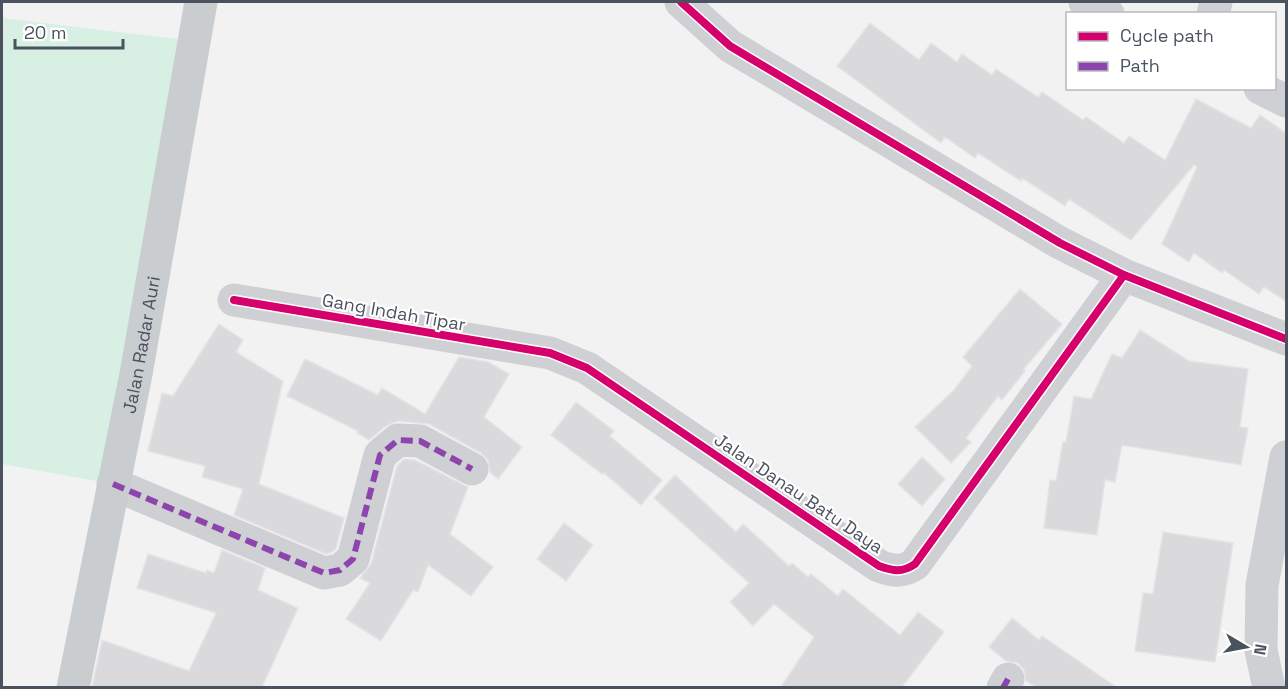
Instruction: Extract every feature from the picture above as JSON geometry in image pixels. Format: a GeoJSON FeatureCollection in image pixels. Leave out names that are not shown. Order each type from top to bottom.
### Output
{"type":"FeatureCollection","features":[{"type":"Feature","properties":{"kind":"main road","name":"Jalan Radar Auri"},"geometry":{"type":"LineString","coordinates":[[73,687],[136,374],[201,2]]}},
{"type":"Feature","properties":{"kind":"street"},"geometry":{"type":"LineString","coordinates":[[681,2],[730,45],[1060,243],[1124,274],[1287,339]]}},
{"type":"Feature","properties":{"kind":"street"},"geometry":{"type":"LineString","coordinates":[[1085,2],[1104,12]]}},
{"type":"Feature","properties":{"kind":"street"},"geometry":{"type":"LineString","coordinates":[[1264,90],[1287,101]]}},
{"type":"Feature","properties":{"kind":"street","name":"Jalan Danau Batu Daya"},"geometry":{"type":"LineString","coordinates":[[550,353],[587,369],[879,566],[900,571],[915,564],[1124,274]]}},
{"type":"Feature","properties":{"kind":"street","name":"Gang Indah Tipar"},"geometry":{"type":"LineString","coordinates":[[234,300],[550,353]]}},
{"type":"Feature","properties":{"kind":"street"},"geometry":{"type":"LineString","coordinates":[[113,484],[324,573],[340,570],[353,559],[380,455],[399,440],[420,441],[472,469]]}},
{"type":"Feature","properties":{"kind":"street"},"geometry":{"type":"LineString","coordinates":[[1269,687],[1261,650],[1262,585],[1287,457]]}},
{"type":"Feature","properties":{"kind":"green space"},"geometry":{"type":"Polygon","coordinates":[[[2,18],[194,41],[113,484],[2,464],[2,18]]]}},
{"type":"Feature","properties":{"kind":"building"},"geometry":{"type":"Polygon","coordinates":[[[870,23],[919,60],[931,43],[957,62],[962,54],[992,75],[996,69],[1038,97],[1042,92],[1083,120],[1086,117],[1124,143],[1129,136],[1165,160],[1196,99],[1251,128],[1260,115],[1287,134],[1287,302],[1264,287],[1259,294],[1224,270],[1222,273],[1194,253],[1189,262],[1162,244],[1197,167],[1194,165],[1131,240],[1069,199],[1065,206],[978,153],[975,158],[945,137],[941,143],[837,66],[870,23]]]}},
{"type":"Feature","properties":{"kind":"building"},"geometry":{"type":"Polygon","coordinates":[[[1020,289],[1062,324],[1023,370],[1025,371],[1002,400],[998,396],[966,438],[971,442],[951,463],[915,427],[954,390],[972,366],[963,357],[1020,289]]]}},
{"type":"Feature","properties":{"kind":"building"},"geometry":{"type":"Polygon","coordinates":[[[219,324],[243,340],[236,352],[283,381],[259,484],[344,518],[336,549],[332,552],[326,554],[234,515],[243,489],[202,477],[205,466],[148,451],[162,393],[173,396],[219,324]]]}},
{"type":"Feature","properties":{"kind":"building"},"geometry":{"type":"Polygon","coordinates":[[[1140,330],[1189,361],[1248,369],[1240,427],[1248,428],[1241,465],[1122,445],[1115,482],[1105,480],[1097,535],[1044,528],[1050,480],[1056,481],[1074,396],[1091,399],[1112,354],[1122,358],[1140,330]]]}},
{"type":"Feature","properties":{"kind":"building"},"geometry":{"type":"Polygon","coordinates":[[[459,357],[488,362],[509,374],[484,417],[522,447],[498,479],[490,472],[488,460],[481,453],[429,424],[398,421],[386,426],[369,440],[357,433],[358,431],[287,396],[305,359],[378,395],[382,388],[425,414],[459,357]]]}},
{"type":"Feature","properties":{"kind":"building"},"geometry":{"type":"Polygon","coordinates":[[[576,402],[614,431],[610,436],[662,480],[641,505],[604,473],[602,474],[551,435],[576,402]]]}},
{"type":"Feature","properties":{"kind":"building"},"geometry":{"type":"Polygon","coordinates":[[[922,457],[945,479],[922,506],[898,484],[922,457]]]}},
{"type":"Feature","properties":{"kind":"building"},"geometry":{"type":"Polygon","coordinates":[[[404,459],[415,460],[468,487],[450,534],[493,567],[471,596],[428,565],[418,592],[413,590],[381,641],[346,619],[370,583],[360,578],[371,564],[397,466],[404,459]]]}},
{"type":"Feature","properties":{"kind":"building"},"geometry":{"type":"Polygon","coordinates":[[[675,475],[736,532],[743,524],[789,566],[792,563],[808,577],[811,574],[838,596],[843,589],[900,635],[918,612],[944,632],[902,687],[781,687],[814,637],[774,604],[753,626],[730,602],[749,583],[654,498],[675,475]]]}},
{"type":"Feature","properties":{"kind":"building"},"geometry":{"type":"Polygon","coordinates":[[[564,523],[593,545],[566,581],[537,559],[564,523]]]}},
{"type":"Feature","properties":{"kind":"building"},"geometry":{"type":"Polygon","coordinates":[[[1163,532],[1233,543],[1215,662],[1135,651],[1143,593],[1153,594],[1163,532]]]}},
{"type":"Feature","properties":{"kind":"building"},"geometry":{"type":"Polygon","coordinates":[[[222,550],[265,568],[258,590],[298,608],[262,687],[92,687],[102,640],[189,671],[216,613],[137,588],[148,554],[206,573],[207,570],[214,573],[222,550]]]}},
{"type":"Feature","properties":{"kind":"building"},"geometry":{"type":"Polygon","coordinates":[[[1012,618],[1039,640],[1042,636],[1116,687],[1036,687],[1026,681],[1024,670],[1018,663],[1006,661],[989,647],[1012,618]]]}},
{"type":"Feature","properties":{"kind":"marked path"},"geometry":{"type":"LineString","coordinates":[[113,484],[324,573],[340,570],[353,559],[380,455],[398,440],[420,441],[472,469]]}},
{"type":"Feature","properties":{"kind":"marked path"},"geometry":{"type":"LineString","coordinates":[[1003,688],[1008,679]]}},
{"type":"Feature","properties":{"kind":"cycle path"},"geometry":{"type":"LineString","coordinates":[[681,2],[730,46],[1060,243],[1124,275],[1286,339]]}},
{"type":"Feature","properties":{"kind":"cycle path"},"geometry":{"type":"LineString","coordinates":[[234,300],[550,353],[587,368],[879,566],[897,570],[906,569],[915,564],[1124,275]]}}]}
